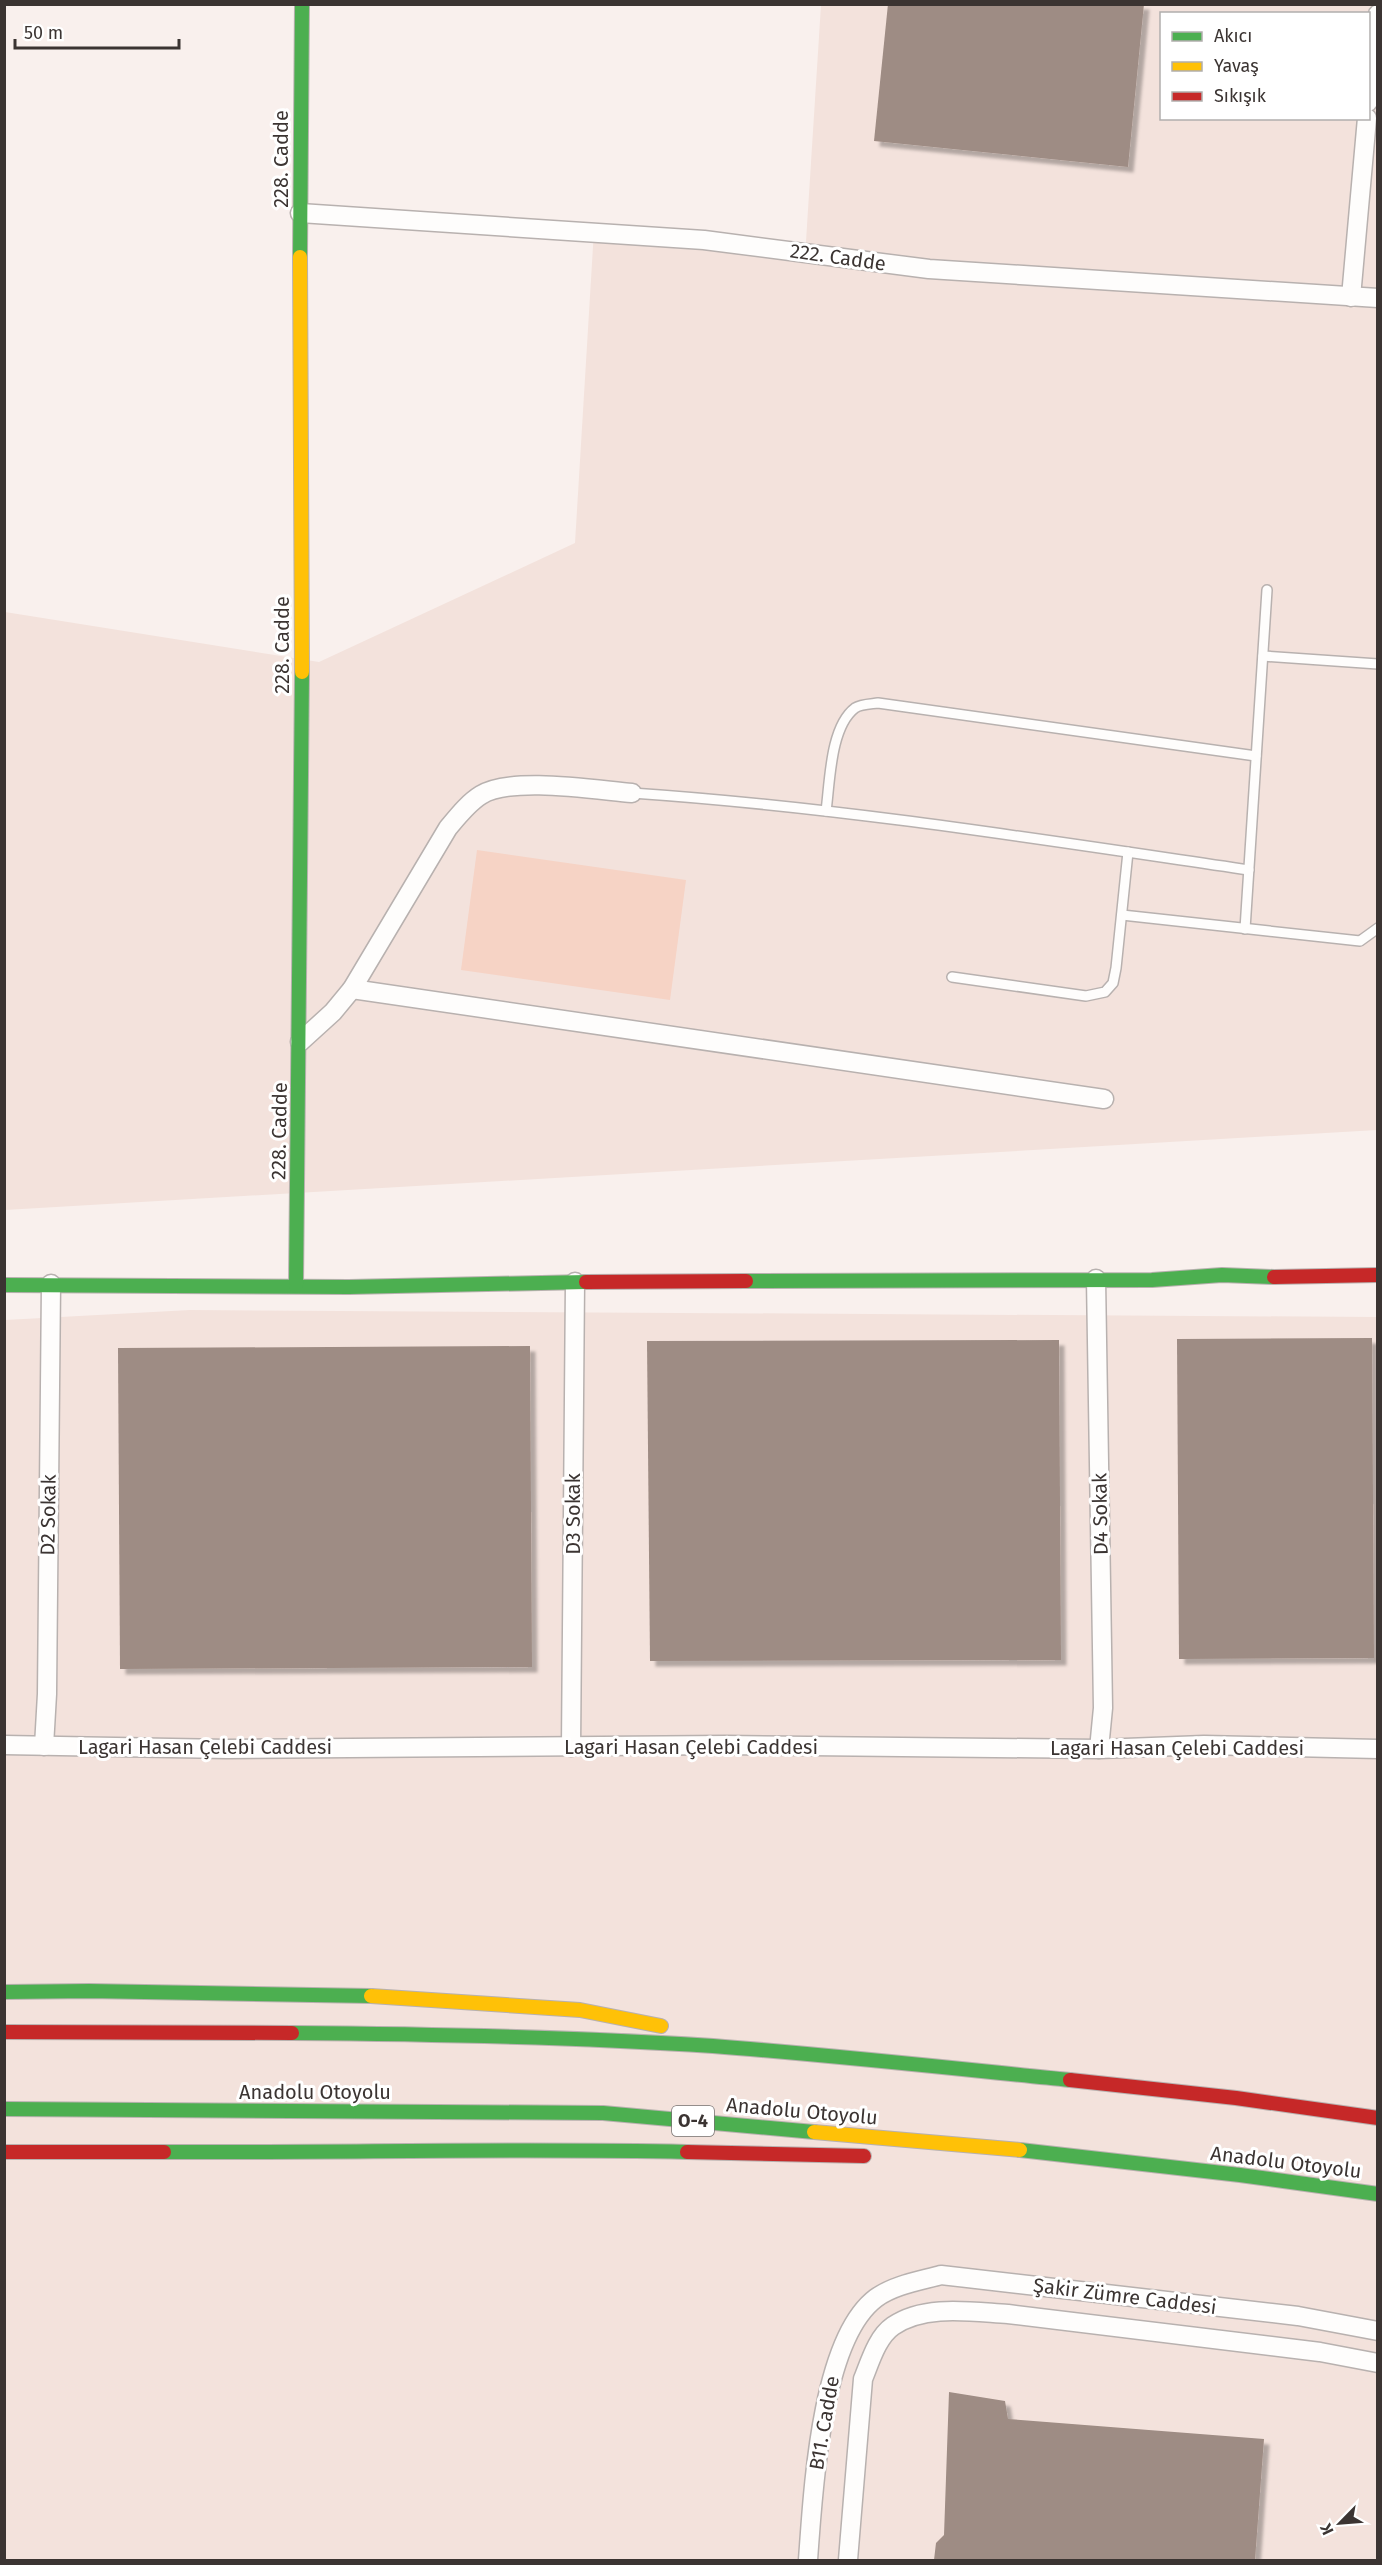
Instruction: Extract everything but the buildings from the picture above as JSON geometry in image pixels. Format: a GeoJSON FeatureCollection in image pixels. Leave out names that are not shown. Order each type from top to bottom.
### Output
{"type":"FeatureCollection","features":[{"type":"Feature","properties":{"kind":"main road","name":"228. Cadde"},"geometry":{"type":"LineString","coordinates":[[296,1286],[302,764],[300,213],[302,4]]}},
{"type":"Feature","properties":{"kind":"main road"},"geometry":{"type":"LineString","coordinates":[[4,1285],[296,1286],[575,1282],[1152,1280],[1222,1275],[1303,1278],[1377,1275]]}},
{"type":"Feature","properties":{"kind":"main road"},"geometry":{"type":"LineString","coordinates":[[4,1992],[237,1992],[389,1996],[580,2010],[810,2055]]}},
{"type":"Feature","properties":{"kind":"main road"},"geometry":{"type":"LineString","coordinates":[[4,2032],[377,2033],[623,2041],[810,2055],[1242,2097],[1377,2118]]}},
{"type":"Feature","properties":{"kind":"main road","name":"Anadolu Otoyolu"},"geometry":{"type":"LineString","coordinates":[[4,2109],[603,2113],[1001,2148],[1377,2194]]}},
{"type":"Feature","properties":{"kind":"main road"},"geometry":{"type":"LineString","coordinates":[[4,2152],[343,2153],[552,2149],[879,2156]]}},
{"type":"Feature","properties":{"kind":"main road"},"geometry":{"type":"LineString","coordinates":[[949,2158],[1126,2162]]}},
{"type":"Feature","properties":{"kind":"street"},"geometry":{"type":"LineString","coordinates":[[1370,82],[1377,14]]}},
{"type":"Feature","properties":{"kind":"street"},"geometry":{"type":"LineString","coordinates":[[1351,297],[1367,120]]}},
{"type":"Feature","properties":{"kind":"street","name":"222. Cadde"},"geometry":{"type":"LineString","coordinates":[[300,213],[704,240],[929,269],[1377,298]]}},
{"type":"Feature","properties":{"kind":"street"},"geometry":{"type":"LineString","coordinates":[[300,1042],[333,1012],[352,989],[448,828],[481,795],[494,789],[526,785],[632,793]]}},
{"type":"Feature","properties":{"kind":"street"},"geometry":{"type":"LineString","coordinates":[[352,989],[1104,1099]]}},
{"type":"Feature","properties":{"kind":"street","name":"D4 Sokak"},"geometry":{"type":"LineString","coordinates":[[1096,1279],[1103,1708],[1099,1749]]}},
{"type":"Feature","properties":{"kind":"street","name":"D3 Sokak"},"geometry":{"type":"LineString","coordinates":[[571,1747],[575,1282]]}},
{"type":"Feature","properties":{"kind":"street","name":"D2 Sokak"},"geometry":{"type":"LineString","coordinates":[[44,1746],[47,1694],[51,1284]]}},
{"type":"Feature","properties":{"kind":"street","name":"Lagari Hasan Çelebi Caddesi"},"geometry":{"type":"LineString","coordinates":[[4,1745],[227,1749],[726,1745],[1099,1749],[1204,1745],[1377,1749]]}},
{"type":"Feature","properties":{"kind":"street","name":"Şakir Zümre Caddesi"},"geometry":{"type":"LineString","coordinates":[[876,2298],[902,2285],[941,2275],[1286,2315],[1377,2331]]}},
{"type":"Feature","properties":{"kind":"street","name":"B11. Cadde"},"geometry":{"type":"LineString","coordinates":[[808,2560],[815,2475],[834,2366],[852,2324],[876,2298]]}},
{"type":"Feature","properties":{"kind":"street","name":"Şakir Zümre Caddesi"},"geometry":{"type":"LineString","coordinates":[[892,2327],[930,2313],[960,2311],[1008,2314],[1320,2352],[1377,2363]]}},
{"type":"Feature","properties":{"kind":"street","name":"B11. Cadde"},"geometry":{"type":"LineString","coordinates":[[848,2560],[863,2379],[872,2355],[892,2327]]}},
{"type":"Feature","properties":{"kind":"lane"},"geometry":{"type":"LineString","coordinates":[[1245,929],[1267,590]]}},
{"type":"Feature","properties":{"kind":"lane"},"geometry":{"type":"LineString","coordinates":[[1263,656],[1377,664]]}},
{"type":"Feature","properties":{"kind":"lane"},"geometry":{"type":"LineString","coordinates":[[826,811],[834,747],[843,723],[856,707],[878,703],[1256,756]]}},
{"type":"Feature","properties":{"kind":"lane"},"geometry":{"type":"LineString","coordinates":[[632,793],[717,799],[826,811],[1249,870]]}},
{"type":"Feature","properties":{"kind":"lane"},"geometry":{"type":"LineString","coordinates":[[952,977],[1086,996],[1105,992],[1113,983],[1116,968],[1128,852]]}},
{"type":"Feature","properties":{"kind":"lane"},"geometry":{"type":"LineString","coordinates":[[1122,915],[1360,941],[1377,928]]}},
{"type":"Feature","properties":{"kind":"shaded area"},"geometry":{"type":"Polygon","coordinates":[[[821,5],[1377,5],[1377,1130],[5,1210],[5,612],[319,662],[575,543],[594,230],[805,257],[821,5]]]}},
{"type":"Feature","properties":{"kind":"shaded area"},"geometry":{"type":"Polygon","coordinates":[[[477,850],[686,880],[670,1000],[461,970],[477,850]]]}},
{"type":"Feature","properties":{"kind":"shaded area"},"geometry":{"type":"Polygon","coordinates":[[[190,1310],[1377,1317],[1377,2560],[5,2560],[5,1320],[190,1310]]]}},
{"type":"Feature","properties":{"kind":"traffic: fast"},"geometry":{"type":"LineString","coordinates":[[300,257],[302,4]]}},
{"type":"Feature","properties":{"kind":"traffic: fast"},"geometry":{"type":"LineString","coordinates":[[296,1286],[302,672]]}},
{"type":"Feature","properties":{"kind":"traffic: fast"},"geometry":{"type":"LineString","coordinates":[[746,1281],[1152,1280],[1222,1275],[1274,1277]]}},
{"type":"Feature","properties":{"kind":"traffic: fast"},"geometry":{"type":"LineString","coordinates":[[4,1285],[349,1287],[586,1282]]}},
{"type":"Feature","properties":{"kind":"traffic: fast"},"geometry":{"type":"LineString","coordinates":[[4,1992],[89,1991],[371,1996]]}},
{"type":"Feature","properties":{"kind":"traffic: fast"},"geometry":{"type":"LineString","coordinates":[[292,2033],[503,2036],[713,2046],[1070,2080]]}},
{"type":"Feature","properties":{"kind":"traffic: fast"},"geometry":{"type":"LineString","coordinates":[[4,2109],[603,2113],[814,2132]]}},
{"type":"Feature","properties":{"kind":"traffic: fast"},"geometry":{"type":"LineString","coordinates":[[164,2152],[556,2150],[687,2152]]}},
{"type":"Feature","properties":{"kind":"traffic: fast"},"geometry":{"type":"LineString","coordinates":[[1020,2150],[1240,2175],[1378,2194]]}},
{"type":"Feature","properties":{"kind":"traffic: slow"},"geometry":{"type":"LineString","coordinates":[[300,257],[302,672]]}},
{"type":"Feature","properties":{"kind":"traffic: slow"},"geometry":{"type":"LineString","coordinates":[[371,1996],[580,2010],[661,2026]]}},
{"type":"Feature","properties":{"kind":"traffic: slow"},"geometry":{"type":"LineString","coordinates":[[814,2132],[1020,2150]]}},
{"type":"Feature","properties":{"kind":"traffic: jam"},"geometry":{"type":"LineString","coordinates":[[1274,1277],[1378,1275]]}},
{"type":"Feature","properties":{"kind":"traffic: jam"},"geometry":{"type":"LineString","coordinates":[[586,1282],[746,1281]]}},
{"type":"Feature","properties":{"kind":"traffic: jam"},"geometry":{"type":"LineString","coordinates":[[4,2032],[292,2033]]}},
{"type":"Feature","properties":{"kind":"traffic: jam"},"geometry":{"type":"LineString","coordinates":[[1070,2080],[1236,2098],[1378,2118]]}},
{"type":"Feature","properties":{"kind":"traffic: jam"},"geometry":{"type":"LineString","coordinates":[[4,2152],[164,2152]]}},
{"type":"Feature","properties":{"kind":"traffic: jam"},"geometry":{"type":"LineString","coordinates":[[687,2152],[864,2156]]}}]}
